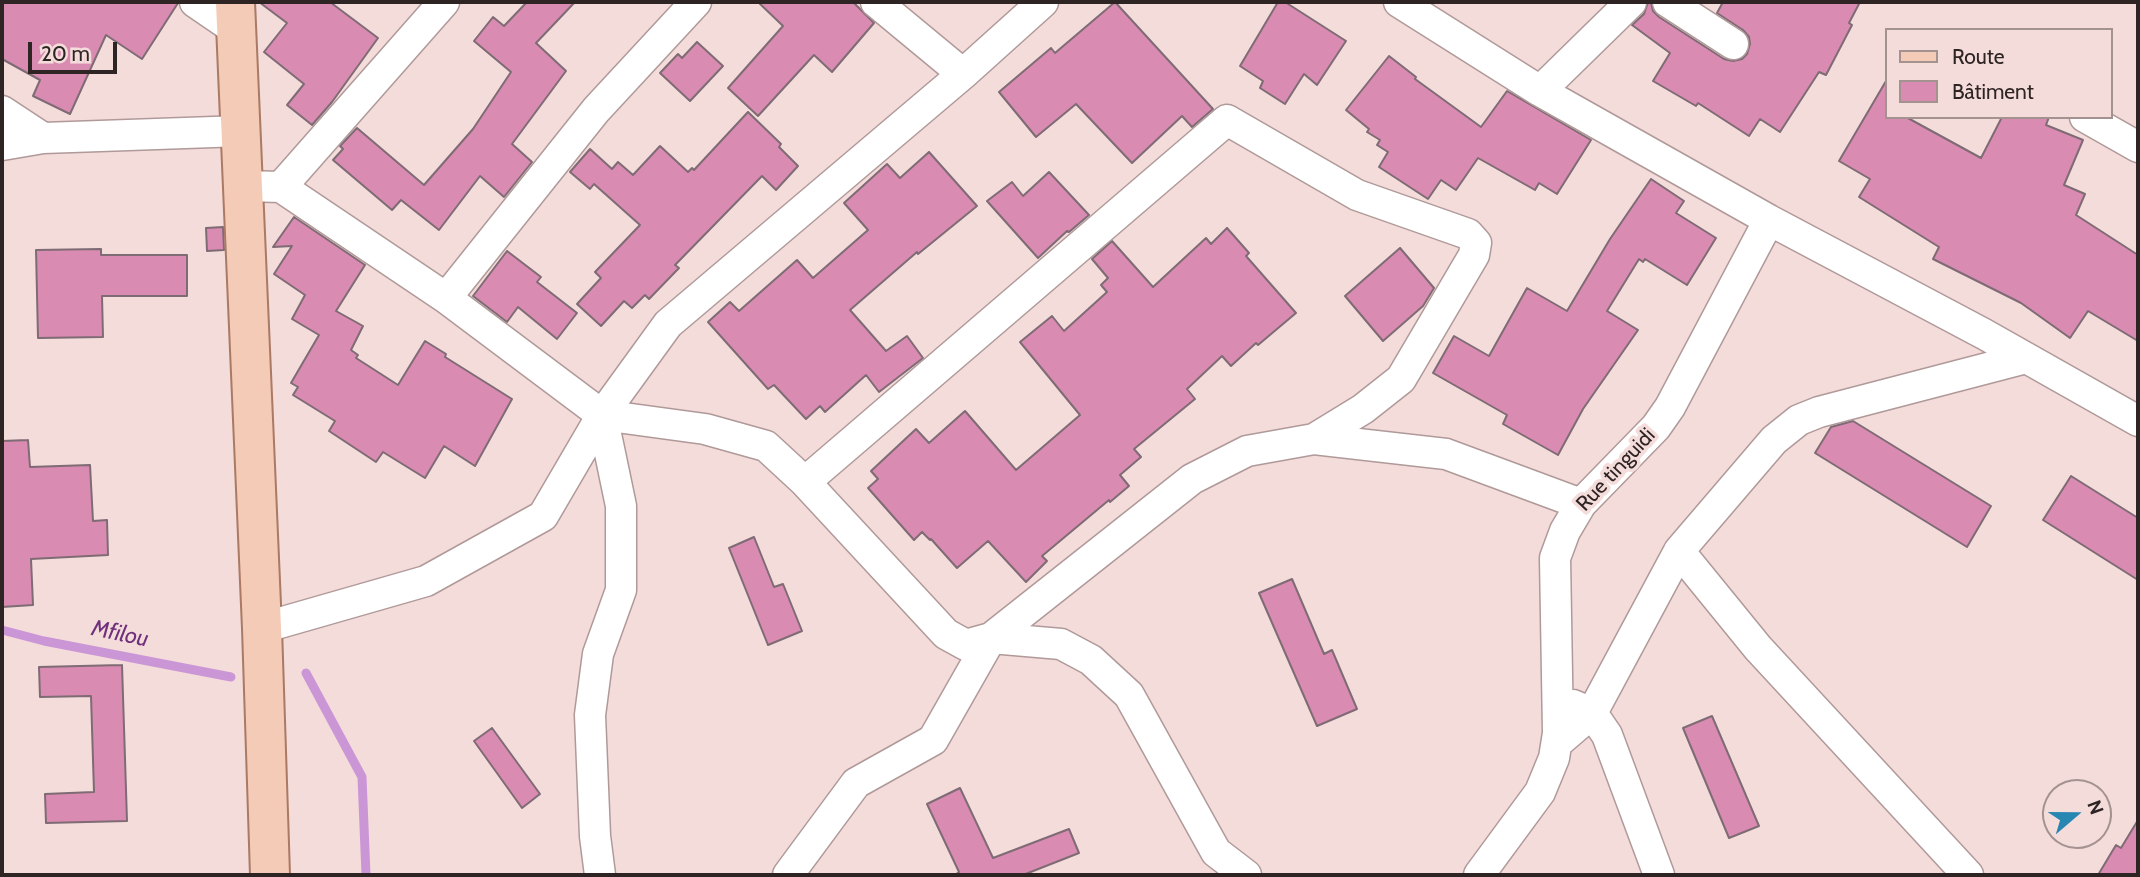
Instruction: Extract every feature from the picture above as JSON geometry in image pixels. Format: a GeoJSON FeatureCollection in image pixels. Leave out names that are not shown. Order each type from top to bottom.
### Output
{"type":"FeatureCollection","features":[{"type":"Feature","properties":{"kind":"main road"},"geometry":{"type":"LineString","coordinates":[[236,16],[242,131],[263,187],[262,628],[270,875]]}},
{"type":"Feature","properties":{"kind":"street"},"geometry":{"type":"LineString","coordinates":[[195,2],[236,16]]}},
{"type":"Feature","properties":{"kind":"street"},"geometry":{"type":"LineString","coordinates":[[444,2],[263,187],[446,298],[602,415],[705,429],[766,446],[805,482],[946,634],[966,645],[992,638],[1061,644],[1091,660],[1129,695],[1216,852],[1246,875]]}},
{"type":"Feature","properties":{"kind":"street"},"geometry":{"type":"LineString","coordinates":[[446,298],[596,110],[696,2]]}},
{"type":"Feature","properties":{"kind":"street"},"geometry":{"type":"LineString","coordinates":[[876,2],[963,74]]}},
{"type":"Feature","properties":{"kind":"street"},"geometry":{"type":"LineString","coordinates":[[262,628],[426,581],[542,516],[602,415],[668,324],[963,74],[1042,2]]}},
{"type":"Feature","properties":{"kind":"street"},"geometry":{"type":"LineString","coordinates":[[1399,2],[1540,91],[1769,220],[2138,421]]}},
{"type":"Feature","properties":{"kind":"street"},"geometry":{"type":"LineString","coordinates":[[1540,91],[1631,2]]}},
{"type":"Feature","properties":{"kind":"street"},"geometry":{"type":"LineString","coordinates":[[1668,2],[1733,44]]}},
{"type":"Feature","properties":{"kind":"street"},"geometry":{"type":"LineString","coordinates":[[2,111],[43,138]]}},
{"type":"Feature","properties":{"kind":"street"},"geometry":{"type":"LineString","coordinates":[[2089,119],[2138,147]]}},
{"type":"Feature","properties":{"kind":"street"},"geometry":{"type":"LineString","coordinates":[[805,482],[1227,120],[1357,195],[1468,234],[1476,243],[1474,255],[1401,379],[1363,409],[1314,439]]}},
{"type":"Feature","properties":{"kind":"street"},"geometry":{"type":"LineString","coordinates":[[2,145],[43,138],[242,131]]}},
{"type":"Feature","properties":{"kind":"street","name":"Rue tinguidi"},"geometry":{"type":"LineString","coordinates":[[1557,743],[1555,558],[1565,531],[1581,504],[1656,427],[1670,407],[1769,220]]}},
{"type":"Feature","properties":{"kind":"street"},"geometry":{"type":"LineString","coordinates":[[1479,875],[1540,792],[1557,743],[1592,713],[1679,551],[1774,440],[1799,421],[1819,412],[2026,358]]}},
{"type":"Feature","properties":{"kind":"street"},"geometry":{"type":"LineString","coordinates":[[600,875],[595,836],[590,715],[598,654],[621,590],[621,506],[602,415]]}},
{"type":"Feature","properties":{"kind":"street"},"geometry":{"type":"LineString","coordinates":[[788,875],[856,783],[933,740],[992,638],[1192,479],[1247,451],[1314,439],[1446,454],[1581,504]]}},
{"type":"Feature","properties":{"kind":"street"},"geometry":{"type":"LineString","coordinates":[[1679,551],[1758,648],[1968,875]]}},
{"type":"Feature","properties":{"kind":"street"},"geometry":{"type":"LineString","coordinates":[[1557,697],[1592,713],[1607,735],[1658,875]]}},
{"type":"Feature","properties":{"kind":"building"},"geometry":{"type":"Polygon","coordinates":[[[2,2],[178,3],[142,59],[106,35],[70,114],[33,96],[40,80],[2,59],[2,2]]]}},
{"type":"Feature","properties":{"kind":"building"},"geometry":{"type":"Polygon","coordinates":[[[259,2],[330,2],[378,38],[312,125],[287,105],[304,84],[264,52],[287,23],[259,2]]]}},
{"type":"Feature","properties":{"kind":"building"},"geometry":{"type":"Polygon","coordinates":[[[527,2],[575,2],[536,43],[566,71],[512,144],[532,162],[504,197],[480,176],[439,230],[401,200],[392,210],[333,160],[343,149],[340,146],[357,128],[424,185],[473,129],[511,72],[474,41],[493,17],[504,26],[527,2]]]}},
{"type":"Feature","properties":{"kind":"building"},"geometry":{"type":"Polygon","coordinates":[[[758,2],[853,2],[874,23],[832,72],[814,55],[758,116],[728,88],[783,26],[758,2]]]}},
{"type":"Feature","properties":{"kind":"building"},"geometry":{"type":"Polygon","coordinates":[[[1115,2],[1213,109],[1192,127],[1182,116],[1132,163],[1076,104],[1036,137],[999,92],[1051,48],[1055,53],[1115,2]]]}},
{"type":"Feature","properties":{"kind":"building"},"geometry":{"type":"Polygon","coordinates":[[[1278,2],[1285,2],[1346,41],[1317,85],[1304,74],[1285,104],[1260,88],[1263,81],[1240,66],[1278,2]]]}},
{"type":"Feature","properties":{"kind":"building"},"geometry":{"type":"Polygon","coordinates":[[[1648,2],[1651,2],[1653,11],[1659,17],[1724,59],[1733,61],[1742,59],[1747,54],[1749,37],[1717,13],[1723,2],[1860,2],[1849,23],[1852,25],[1826,75],[1819,72],[1780,132],[1760,119],[1749,136],[1698,103],[1696,106],[1653,81],[1670,53],[1632,25],[1644,14],[1648,2]]]}},
{"type":"Feature","properties":{"kind":"building"},"geometry":{"type":"Polygon","coordinates":[[[697,42],[723,66],[690,101],[660,73],[678,54],[682,58],[697,42]]]}},
{"type":"Feature","properties":{"kind":"building"},"geometry":{"type":"Polygon","coordinates":[[[1389,56],[1416,77],[1415,79],[1481,127],[1507,91],[1591,140],[1557,194],[1539,183],[1535,190],[1478,158],[1456,190],[1441,180],[1428,199],[1379,167],[1388,152],[1377,145],[1380,140],[1367,132],[1369,129],[1346,110],[1389,56]]]}},
{"type":"Feature","properties":{"kind":"building"},"geometry":{"type":"Polygon","coordinates":[[[1884,84],[1884,119],[1910,119],[1981,158],[2001,119],[2048,119],[2046,125],[2083,140],[2064,185],[2085,194],[2076,215],[2138,255],[2138,341],[2088,311],[2070,338],[2021,303],[1933,259],[1939,247],[1859,197],[1870,179],[1839,161],[1884,84]]]}},
{"type":"Feature","properties":{"kind":"building"},"geometry":{"type":"Polygon","coordinates":[[[748,112],[781,144],[779,147],[798,166],[776,190],[762,176],[675,265],[679,268],[649,299],[645,295],[632,308],[624,301],[601,326],[577,304],[601,278],[595,272],[640,225],[594,184],[590,189],[570,172],[590,149],[612,169],[618,162],[633,175],[660,146],[688,172],[692,168],[694,170],[748,112]]]}},
{"type":"Feature","properties":{"kind":"building"},"geometry":{"type":"Polygon","coordinates":[[[929,152],[977,206],[918,254],[917,252],[850,310],[886,351],[907,336],[923,358],[879,392],[866,375],[825,412],[820,406],[806,419],[774,385],[768,389],[708,322],[730,302],[739,311],[797,260],[813,278],[868,230],[844,203],[887,164],[900,178],[929,152]]]}},
{"type":"Feature","properties":{"kind":"building"},"geometry":{"type":"Polygon","coordinates":[[[1049,172],[1089,215],[1038,258],[987,201],[1012,182],[1023,196],[1049,172]]]}},
{"type":"Feature","properties":{"kind":"building"},"geometry":{"type":"Polygon","coordinates":[[[1651,179],[1684,201],[1676,213],[1716,238],[1687,285],[1645,259],[1643,262],[1639,259],[1607,311],[1638,330],[1583,409],[1558,455],[1503,424],[1507,415],[1433,373],[1454,336],[1489,356],[1527,288],[1567,311],[1610,239],[1651,179]]]}},
{"type":"Feature","properties":{"kind":"building"},"geometry":{"type":"Polygon","coordinates":[[[294,217],[365,265],[336,311],[363,326],[351,350],[358,355],[356,358],[398,385],[425,341],[446,354],[445,357],[512,399],[475,466],[444,446],[425,478],[383,452],[376,462],[329,431],[335,421],[293,395],[298,387],[291,383],[319,335],[292,319],[305,295],[274,274],[292,246],[273,247],[294,217]]]}},
{"type":"Feature","properties":{"kind":"building"},"geometry":{"type":"Polygon","coordinates":[[[223,227],[224,250],[207,251],[206,228],[223,227]]]}},
{"type":"Feature","properties":{"kind":"building"},"geometry":{"type":"Polygon","coordinates":[[[1227,228],[1249,253],[1246,256],[1296,313],[1231,366],[1222,356],[1187,389],[1195,399],[1134,449],[1141,457],[1120,475],[1129,486],[1042,556],[1047,561],[1026,582],[988,541],[957,568],[922,532],[914,540],[868,488],[878,479],[871,471],[916,429],[929,443],[965,411],[1016,470],[1080,415],[1020,342],[1052,316],[1064,331],[1107,292],[1101,285],[1108,278],[1092,259],[1112,241],[1153,287],[1206,238],[1211,244],[1227,228]]]}},
{"type":"Feature","properties":{"kind":"building"},"geometry":{"type":"Polygon","coordinates":[[[1400,248],[1434,288],[1423,306],[1383,341],[1345,296],[1400,248]]]}},
{"type":"Feature","properties":{"kind":"building"},"geometry":{"type":"Polygon","coordinates":[[[101,249],[101,255],[187,255],[187,296],[102,296],[103,337],[38,338],[36,250],[101,249]]]}},
{"type":"Feature","properties":{"kind":"building"},"geometry":{"type":"Polygon","coordinates":[[[507,251],[541,277],[537,282],[577,313],[557,339],[518,307],[507,322],[473,296],[507,251]]]}},
{"type":"Feature","properties":{"kind":"building"},"geometry":{"type":"Polygon","coordinates":[[[1853,421],[1991,506],[1967,547],[1815,453],[1831,427],[1853,421]]]}},
{"type":"Feature","properties":{"kind":"building"},"geometry":{"type":"Polygon","coordinates":[[[28,440],[30,467],[90,465],[93,521],[107,520],[108,555],[31,559],[33,605],[2,607],[2,441],[28,440]]]}},
{"type":"Feature","properties":{"kind":"building"},"geometry":{"type":"Polygon","coordinates":[[[2071,476],[2138,518],[2138,580],[2043,520],[2071,476]]]}},
{"type":"Feature","properties":{"kind":"building"},"geometry":{"type":"Polygon","coordinates":[[[754,537],[774,587],[783,584],[802,631],[768,645],[729,548],[754,537]]]}},
{"type":"Feature","properties":{"kind":"building"},"geometry":{"type":"Polygon","coordinates":[[[1292,579],[1324,654],[1332,650],[1357,709],[1317,726],[1259,593],[1292,579]]]}},
{"type":"Feature","properties":{"kind":"building"},"geometry":{"type":"Polygon","coordinates":[[[122,665],[127,821],[46,823],[45,794],[94,792],[91,696],[40,697],[39,667],[122,665]]]}},
{"type":"Feature","properties":{"kind":"building"},"geometry":{"type":"Polygon","coordinates":[[[1712,716],[1759,826],[1729,838],[1683,728],[1712,716]]]}},
{"type":"Feature","properties":{"kind":"building"},"geometry":{"type":"Polygon","coordinates":[[[492,728],[540,794],[522,808],[474,741],[492,728]]]}},
{"type":"Feature","properties":{"kind":"building"},"geometry":{"type":"Polygon","coordinates":[[[960,788],[993,858],[1069,829],[1079,853],[1023,875],[955,875],[959,872],[927,804],[960,788]]]}},
{"type":"Feature","properties":{"kind":"building"},"geometry":{"type":"Polygon","coordinates":[[[2138,820],[2138,875],[2098,875],[2116,845],[2121,848],[2138,820]]]}},
{"type":"Feature","properties":{"kind":"waterway","name":"Mfilou"},"geometry":{"type":"LineString","coordinates":[[2,630],[44,641],[231,677]]}},
{"type":"Feature","properties":{"kind":"waterway","name":"Mfilou"},"geometry":{"type":"LineString","coordinates":[[306,673],[362,777],[366,875]]}}]}
